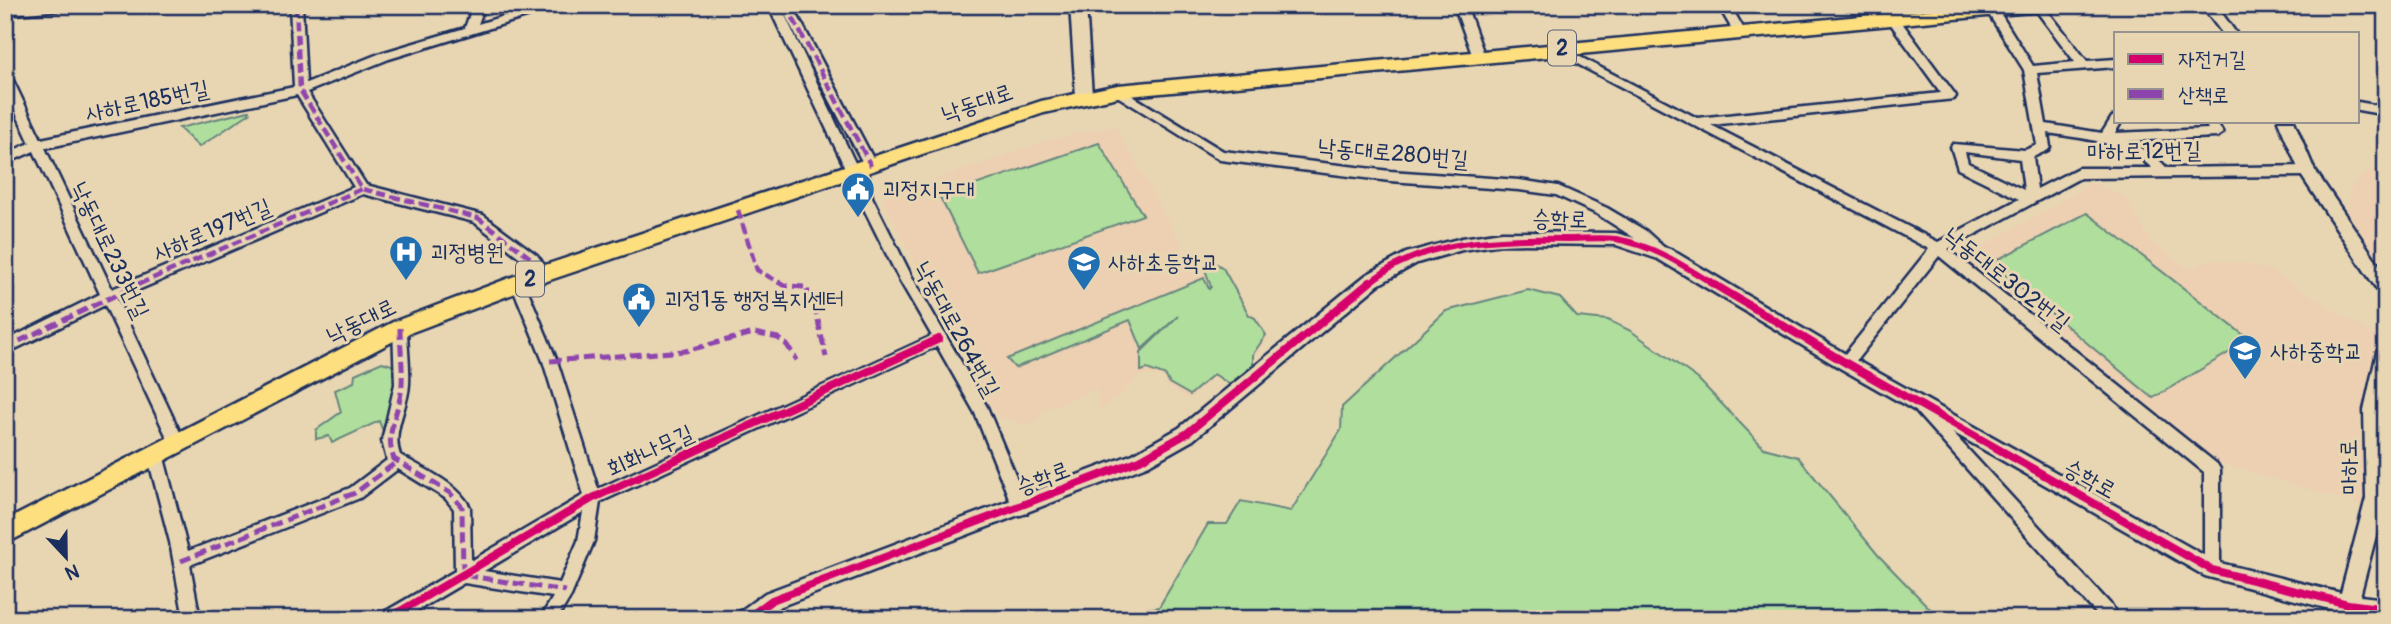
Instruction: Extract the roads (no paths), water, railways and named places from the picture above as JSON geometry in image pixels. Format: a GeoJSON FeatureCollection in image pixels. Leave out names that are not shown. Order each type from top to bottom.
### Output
{"type":"FeatureCollection","features":[{"type":"Feature","properties":{"kind":"main road"},"geometry":{"type":"LineString","coordinates":[[5,9],[59,5]]}},
{"type":"Feature","properties":{"kind":"main road"},"geometry":{"type":"LineString","coordinates":[[1078,5],[1084,96]]}},
{"type":"Feature","properties":{"kind":"main road","name":"낙동대로"},"geometry":{"type":"LineString","coordinates":[[5,533],[400,328],[543,274],[1041,107],[1118,91],[1893,19],[1991,7],[2039,5]]}},
{"type":"Feature","properties":{"kind":"main road"},"geometry":{"type":"LineString","coordinates":[[2378,5],[2386,6]]}},
{"type":"Feature","properties":{"kind":"street"},"geometry":{"type":"LineString","coordinates":[[296,5],[300,90],[362,189],[478,218],[532,259],[543,274]]}},
{"type":"Feature","properties":{"kind":"street"},"geometry":{"type":"LineString","coordinates":[[470,30],[479,5]]}},
{"type":"Feature","properties":{"kind":"street","name":"사하로185번길"},"geometry":{"type":"LineString","coordinates":[[5,160],[36,145],[300,90],[385,56],[552,5]]}},
{"type":"Feature","properties":{"kind":"street"},"geometry":{"type":"LineString","coordinates":[[774,5],[862,169]]}},
{"type":"Feature","properties":{"kind":"street"},"geometry":{"type":"LineString","coordinates":[[786,5],[862,169]]}},
{"type":"Feature","properties":{"kind":"street"},"geometry":{"type":"LineString","coordinates":[[1460,5],[1479,57]]}},
{"type":"Feature","properties":{"kind":"street"},"geometry":{"type":"LineString","coordinates":[[1724,5],[1740,33]]}},
{"type":"Feature","properties":{"kind":"street"},"geometry":{"type":"LineString","coordinates":[[2039,5],[2083,65]]}},
{"type":"Feature","properties":{"kind":"street"},"geometry":{"type":"LineString","coordinates":[[2208,5],[2228,32]]}},
{"type":"Feature","properties":{"kind":"street"},"geometry":{"type":"LineString","coordinates":[[1991,7],[2030,70],[2044,147],[2026,155],[1957,147],[1963,166],[2032,199]]}},
{"type":"Feature","properties":{"kind":"street"},"geometry":{"type":"LineString","coordinates":[[1696,122],[1950,96],[1893,19]]}},
{"type":"Feature","properties":{"kind":"street","name":"낙동대로302번길"},"geometry":{"type":"LineString","coordinates":[[1555,49],[1938,248],[2212,469],[2212,570]]}},
{"type":"Feature","properties":{"kind":"street"},"geometry":{"type":"LineString","coordinates":[[2030,70],[2114,63]]}},
{"type":"Feature","properties":{"kind":"street","name":"낙동대로233번길"},"geometry":{"type":"LineString","coordinates":[[5,76],[177,443]]}},
{"type":"Feature","properties":{"kind":"street","name":"낙동대로280번길"},"geometry":{"type":"LineString","coordinates":[[1118,91],[1220,155],[1390,176],[1519,185],[1558,191],[1602,211],[1641,235],[1664,254]]}},
{"type":"Feature","properties":{"kind":"street"},"geometry":{"type":"LineString","coordinates":[[2360,106],[2386,111]]}},
{"type":"Feature","properties":{"kind":"street"},"geometry":{"type":"LineString","coordinates":[[2106,138],[2115,122]]}},
{"type":"Feature","properties":{"kind":"street"},"geometry":{"type":"LineString","coordinates":[[2106,138],[2217,133],[2211,122]]}},
{"type":"Feature","properties":{"kind":"street"},"geometry":{"type":"LineString","coordinates":[[2286,122],[2307,171],[2386,289]]}},
{"type":"Feature","properties":{"kind":"street"},"geometry":{"type":"LineString","coordinates":[[2041,128],[2106,138],[2134,147],[2151,157],[2163,171]]}},
{"type":"Feature","properties":{"kind":"street"},"geometry":{"type":"LineString","coordinates":[[2026,155],[2032,199]]}},
{"type":"Feature","properties":{"kind":"street","name":"낙동대로264번길"},"geometry":{"type":"LineString","coordinates":[[862,169],[865,197],[939,339],[982,411],[1021,508]]}},
{"type":"Feature","properties":{"kind":"street","name":"마하로12번길"},"geometry":{"type":"LineString","coordinates":[[1846,363],[1938,248],[2078,173],[2307,171]]}},
{"type":"Feature","properties":{"kind":"street","name":"사하로197번길"},"geometry":{"type":"LineString","coordinates":[[5,348],[110,296],[362,189]]}},
{"type":"Feature","properties":{"kind":"street","name":"승학로"},"geometry":{"type":"LineString","coordinates":[[746,619],[772,600],[1021,508],[1140,460],[1186,435],[1372,279],[1412,258],[1462,244],[1502,238],[1616,239],[1664,254],[1846,363],[2212,570],[2352,611],[2386,609]]}},
{"type":"Feature","properties":{"kind":"street"},"geometry":{"type":"LineString","coordinates":[[518,284],[550,361],[593,498],[586,541],[565,591],[548,619]]}},
{"type":"Feature","properties":{"kind":"street"},"geometry":{"type":"LineString","coordinates":[[400,328],[402,387],[391,431],[390,452],[398,461],[450,493],[462,507],[463,575],[565,591]]}},
{"type":"Feature","properties":{"kind":"street","name":"회화나무길"},"geometry":{"type":"LineString","coordinates":[[387,619],[593,498],[939,339]]}},
{"type":"Feature","properties":{"kind":"street","name":"마하로"},"geometry":{"type":"LineString","coordinates":[[2352,611],[2381,499],[2373,410],[2382,381],[2386,352]]}},
{"type":"Feature","properties":{"kind":"street"},"geometry":{"type":"LineString","coordinates":[[1918,404],[2106,611],[2110,619]]}},
{"type":"Feature","properties":{"kind":"street"},"geometry":{"type":"LineString","coordinates":[[155,454],[192,619]]}},
{"type":"Feature","properties":{"kind":"street"},"geometry":{"type":"LineString","coordinates":[[181,561],[355,493],[398,461]]}},
{"type":"Feature","properties":{"kind":"place","name":"괴정지구대"},"geometry":{"type":"Point","coordinates":[858,219]}},
{"type":"Feature","properties":{"kind":"place","name":"괴정병원"},"geometry":{"type":"Point","coordinates":[406,282]}},
{"type":"Feature","properties":{"kind":"place","name":"사하초등학교"},"geometry":{"type":"Point","coordinates":[1084,292]}},
{"type":"Feature","properties":{"kind":"place","name":"괴정1동 행정복지센터"},"geometry":{"type":"Point","coordinates":[639,329]}},
{"type":"Feature","properties":{"kind":"place","name":"사하중학교"},"geometry":{"type":"Point","coordinates":[2245,381]}}]}
